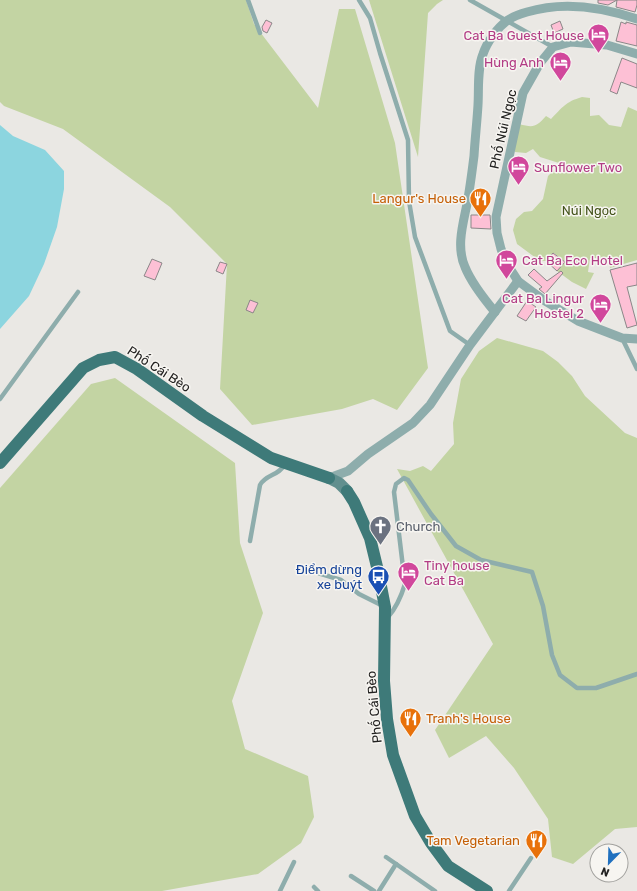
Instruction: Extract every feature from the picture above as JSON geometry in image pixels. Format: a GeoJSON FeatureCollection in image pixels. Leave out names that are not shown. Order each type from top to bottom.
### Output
{"type":"FeatureCollection","features":[{"type":"Feature","properties":{"kind":"main road","name":"Phố Cái Bèo"},"geometry":{"type":"LineString","coordinates":[[0,463],[83,368],[99,360],[115,357],[137,369],[203,416],[271,458],[329,478],[339,483],[354,502],[370,538],[378,571],[385,607],[384,681],[387,719],[394,755],[416,816],[431,843],[448,866],[474,888],[487,891]]}},
{"type":"Feature","properties":{"kind":"street"},"geometry":{"type":"LineString","coordinates":[[495,312],[485,300],[465,266],[462,252],[461,234],[472,171],[478,115],[480,64],[482,54],[498,29],[506,21],[543,8],[563,6],[584,7],[620,13],[637,19]]}},
{"type":"Feature","properties":{"kind":"street"},"geometry":{"type":"LineString","coordinates":[[553,47],[571,42],[614,47],[637,54]]}},
{"type":"Feature","properties":{"kind":"street","name":"Phố Núi Ngọc"},"geometry":{"type":"LineString","coordinates":[[553,47],[540,63],[523,93],[496,217],[497,234],[501,249],[507,264],[518,281],[545,300],[578,321],[622,338],[637,339]]}},
{"type":"Feature","properties":{"kind":"street"},"geometry":{"type":"LineString","coordinates":[[329,478],[348,471],[368,454],[413,423],[430,405],[470,345],[518,281]]}},
{"type":"Feature","properties":{"kind":"street"},"geometry":{"type":"LineString","coordinates":[[347,492],[346,483],[348,471]]}},
{"type":"Feature","properties":{"kind":"lane"},"geometry":{"type":"LineString","coordinates":[[248,0],[260,33]]}},
{"type":"Feature","properties":{"kind":"lane"},"geometry":{"type":"LineString","coordinates":[[358,0],[370,18],[408,140],[409,201],[415,237],[450,332],[470,345]]}},
{"type":"Feature","properties":{"kind":"lane"},"geometry":{"type":"LineString","coordinates":[[470,0],[553,47]]}},
{"type":"Feature","properties":{"kind":"lane"},"geometry":{"type":"LineString","coordinates":[[0,399],[78,292]]}},
{"type":"Feature","properties":{"kind":"lane"},"geometry":{"type":"LineString","coordinates":[[622,338],[637,369]]}},
{"type":"Feature","properties":{"kind":"lane"},"geometry":{"type":"LineString","coordinates":[[250,541],[260,485],[264,479],[281,471],[286,463]]}},
{"type":"Feature","properties":{"kind":"lane"},"geometry":{"type":"LineString","coordinates":[[385,620],[395,609],[405,584],[394,492],[396,484],[404,478],[408,480],[431,514],[456,546],[481,560],[532,572],[543,606],[552,655],[560,675],[577,688],[596,688],[637,674]]}},
{"type":"Feature","properties":{"kind":"lane"},"geometry":{"type":"LineString","coordinates":[[318,573],[341,580],[359,594],[385,607]]}},
{"type":"Feature","properties":{"kind":"lane"},"geometry":{"type":"LineString","coordinates":[[386,857],[435,891]]}},
{"type":"Feature","properties":{"kind":"lane"},"geometry":{"type":"LineString","coordinates":[[509,891],[530,858]]}},
{"type":"Feature","properties":{"kind":"lane"},"geometry":{"type":"LineString","coordinates":[[280,891],[294,862]]}},
{"type":"Feature","properties":{"kind":"lane"},"geometry":{"type":"LineString","coordinates":[[379,891],[396,864]]}},
{"type":"Feature","properties":{"kind":"lane"},"geometry":{"type":"LineString","coordinates":[[351,876],[374,891]]}},
{"type":"Feature","properties":{"kind":"lane"},"geometry":{"type":"LineString","coordinates":[[425,891],[428,886]]}},
{"type":"Feature","properties":{"kind":"lane"},"geometry":{"type":"LineString","coordinates":[[314,887],[318,891]]}},
{"type":"Feature","properties":{"kind":"green space"},"geometry":{"type":"Polygon","coordinates":[[[0,0],[246,0],[254,24],[318,108],[339,9],[355,9],[395,143],[428,368],[397,410],[373,399],[342,409],[252,425],[220,389],[227,264],[170,207],[63,129],[4,106],[0,102],[0,0]]]}},
{"type":"Feature","properties":{"kind":"green space"},"geometry":{"type":"Polygon","coordinates":[[[369,0],[443,0],[428,13],[418,157],[369,0]]]}},
{"type":"Feature","properties":{"kind":"green space","name":"Núi Ngọc"},"geometry":{"type":"Polygon","coordinates":[[[582,97],[590,98],[590,116],[599,115],[609,125],[621,127],[628,107],[637,111],[637,260],[610,268],[609,259],[590,258],[588,272],[594,273],[586,289],[572,282],[557,271],[565,262],[554,253],[546,261],[540,261],[517,244],[513,230],[516,219],[524,212],[532,211],[543,199],[548,176],[559,163],[540,157],[533,149],[526,153],[515,152],[514,145],[519,124],[534,126],[546,116],[551,119],[568,103],[582,97]]]}},
{"type":"Feature","properties":{"kind":"green space"},"geometry":{"type":"Polygon","coordinates":[[[497,338],[543,351],[558,362],[572,376],[585,396],[625,433],[637,438],[637,827],[615,829],[598,843],[589,843],[589,851],[573,864],[552,857],[548,819],[514,768],[486,736],[449,758],[435,730],[493,644],[397,469],[410,471],[423,466],[431,471],[454,444],[453,423],[461,379],[479,351],[497,338]]]}},
{"type":"Feature","properties":{"kind":"green space"},"geometry":{"type":"Polygon","coordinates":[[[115,378],[235,463],[240,543],[263,613],[232,701],[245,749],[308,776],[314,817],[301,843],[258,874],[162,891],[0,891],[0,488],[91,384],[115,378]]]}},
{"type":"Feature","properties":{"kind":"water"},"geometry":{"type":"Polygon","coordinates":[[[0,125],[13,136],[45,150],[64,171],[64,189],[57,227],[44,264],[29,296],[0,329],[0,125]]]}},
{"type":"Feature","properties":{"kind":"building"},"geometry":{"type":"Polygon","coordinates":[[[598,0],[617,0],[608,5],[598,3],[598,0]]]}},
{"type":"Feature","properties":{"kind":"building"},"geometry":{"type":"Polygon","coordinates":[[[617,0],[637,0],[635,12],[616,7],[617,0]]]}},
{"type":"Feature","properties":{"kind":"building"},"geometry":{"type":"Polygon","coordinates":[[[266,20],[272,23],[267,33],[263,31],[262,27],[266,20]]]}},
{"type":"Feature","properties":{"kind":"building"},"geometry":{"type":"Polygon","coordinates":[[[560,21],[563,29],[554,33],[551,25],[560,21]]]}},
{"type":"Feature","properties":{"kind":"building"},"geometry":{"type":"Polygon","coordinates":[[[621,22],[637,25],[637,46],[616,41],[621,22]]]}},
{"type":"Feature","properties":{"kind":"building"},"geometry":{"type":"Polygon","coordinates":[[[622,58],[637,64],[637,88],[621,82],[617,94],[610,91],[622,58]]]}},
{"type":"Feature","properties":{"kind":"building","name":"Langur's House"},"geometry":{"type":"Polygon","coordinates":[[[471,215],[490,215],[491,229],[471,228],[471,215]]]}},
{"type":"Feature","properties":{"kind":"building"},"geometry":{"type":"Polygon","coordinates":[[[553,253],[565,262],[557,271],[546,261],[553,253]]]}},
{"type":"Feature","properties":{"kind":"building"},"geometry":{"type":"Polygon","coordinates":[[[152,259],[162,263],[155,280],[144,276],[152,259]]]}},
{"type":"Feature","properties":{"kind":"building"},"geometry":{"type":"Polygon","coordinates":[[[220,262],[227,264],[223,274],[216,271],[220,262]]]}},
{"type":"Feature","properties":{"kind":"building"},"geometry":{"type":"Polygon","coordinates":[[[637,263],[637,285],[627,287],[637,325],[627,328],[610,270],[637,263]]]}},
{"type":"Feature","properties":{"kind":"building"},"geometry":{"type":"Polygon","coordinates":[[[534,269],[547,281],[561,271],[563,273],[545,294],[539,289],[542,287],[528,275],[534,269]]]}},
{"type":"Feature","properties":{"kind":"building"},"geometry":{"type":"Polygon","coordinates":[[[250,300],[258,303],[253,313],[246,310],[250,300]]]}},
{"type":"Feature","properties":{"kind":"building"},"geometry":{"type":"Polygon","coordinates":[[[527,301],[536,307],[526,321],[517,316],[527,301]]]}},
{"type":"Feature","properties":{"kind":"place","name":"Cat Ba Guest House"},"geometry":{"type":"Point","coordinates":[599,54]}},
{"type":"Feature","properties":{"kind":"place","name":"Hùng Anh"},"geometry":{"type":"Point","coordinates":[560,82]}},
{"type":"Feature","properties":{"kind":"place","name":"Sunflower Two"},"geometry":{"type":"Point","coordinates":[519,186]}},
{"type":"Feature","properties":{"kind":"place","name":"Langur's House"},"geometry":{"type":"Point","coordinates":[481,218]}},
{"type":"Feature","properties":{"kind":"place","name":"Cat Ba Eco Hotel"},"geometry":{"type":"Point","coordinates":[507,280]}},
{"type":"Feature","properties":{"kind":"place","name":"Cat Ba Lingur Hostel 2"},"geometry":{"type":"Point","coordinates":[600,324]}},
{"type":"Feature","properties":{"kind":"place","name":"Church"},"geometry":{"type":"Point","coordinates":[380,546]}},
{"type":"Feature","properties":{"kind":"place","name":"Tiny house Cat Ba"},"geometry":{"type":"Point","coordinates":[409,592]}},
{"type":"Feature","properties":{"kind":"place","name":"Điểm dừng xe buýt"},"geometry":{"type":"Point","coordinates":[378,596]}},
{"type":"Feature","properties":{"kind":"place","name":"Tranh's House"},"geometry":{"type":"Point","coordinates":[411,738]}},
{"type":"Feature","properties":{"kind":"place","name":"Tam Vegetarian"},"geometry":{"type":"Point","coordinates":[536,860]}}]}
